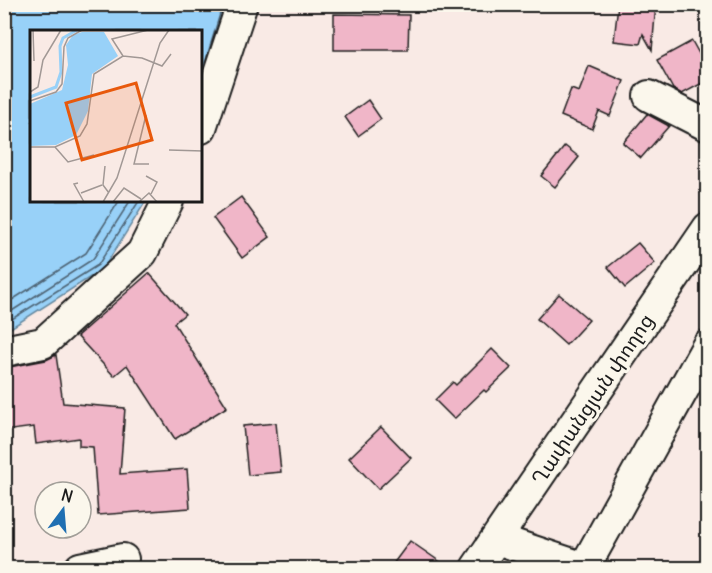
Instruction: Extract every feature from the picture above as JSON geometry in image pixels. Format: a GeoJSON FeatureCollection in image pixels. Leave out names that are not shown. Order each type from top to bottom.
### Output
{"type":"FeatureCollection","features":[{"type":"Feature","properties":{"kind":"street"},"geometry":{"type":"LineString","coordinates":[[202,125],[242,4]]}},
{"type":"Feature","properties":{"kind":"street"},"geometry":{"type":"LineString","coordinates":[[649,96],[708,126]]}},
{"type":"Feature","properties":{"kind":"street"},"geometry":{"type":"LineString","coordinates":[[4,351],[43,343],[142,254],[168,202]]}},
{"type":"Feature","properties":{"kind":"street","name":"Ղափանցյան փողոց"},"geometry":{"type":"LineString","coordinates":[[476,568],[708,228]]}},
{"type":"Feature","properties":{"kind":"street"},"geometry":{"type":"LineString","coordinates":[[497,539],[584,568],[708,345]]}},
{"type":"Feature","properties":{"kind":"street"},"geometry":{"type":"LineString","coordinates":[[80,568],[123,559]]}},
{"type":"Feature","properties":{"kind":"water"},"geometry":{"type":"Polygon","coordinates":[[[5,5],[229,5],[202,95],[202,30],[30,30],[30,202],[145,202],[103,269],[5,330],[5,5]]]}},
{"type":"Feature","properties":{"kind":"building"},"geometry":{"type":"Polygon","coordinates":[[[618,4],[656,4],[652,50],[643,34],[640,44],[614,41],[618,4]]]}},
{"type":"Feature","properties":{"kind":"building"},"geometry":{"type":"Polygon","coordinates":[[[334,14],[409,15],[408,50],[334,50],[334,14]]]}},
{"type":"Feature","properties":{"kind":"building"},"geometry":{"type":"Polygon","coordinates":[[[692,41],[708,70],[708,80],[682,94],[673,89],[657,60],[692,41]]]}},
{"type":"Feature","properties":{"kind":"building"},"geometry":{"type":"Polygon","coordinates":[[[589,66],[624,81],[610,116],[599,111],[592,129],[561,116],[571,89],[579,92],[589,66]]]}},
{"type":"Feature","properties":{"kind":"building"},"geometry":{"type":"Polygon","coordinates":[[[368,100],[381,119],[358,136],[345,117],[368,100]]]}},
{"type":"Feature","properties":{"kind":"building"},"geometry":{"type":"Polygon","coordinates":[[[647,114],[669,126],[641,158],[623,143],[647,114]]]}},
{"type":"Feature","properties":{"kind":"building"},"geometry":{"type":"Polygon","coordinates":[[[565,146],[579,157],[555,187],[541,176],[565,146]]]}},
{"type":"Feature","properties":{"kind":"building"},"geometry":{"type":"Polygon","coordinates":[[[241,197],[270,237],[242,258],[213,218],[241,197]]]}},
{"type":"Feature","properties":{"kind":"building"},"geometry":{"type":"Polygon","coordinates":[[[638,243],[655,263],[625,288],[608,267],[638,243]]]}},
{"type":"Feature","properties":{"kind":"building"},"geometry":{"type":"Polygon","coordinates":[[[149,273],[185,314],[174,323],[227,407],[175,439],[127,365],[114,376],[77,336],[149,273]]]}},
{"type":"Feature","properties":{"kind":"building"},"geometry":{"type":"Polygon","coordinates":[[[559,294],[589,320],[566,345],[537,319],[559,294]]]}},
{"type":"Feature","properties":{"kind":"building"},"geometry":{"type":"Polygon","coordinates":[[[492,349],[511,368],[454,419],[435,400],[453,382],[456,385],[492,349]]]}},
{"type":"Feature","properties":{"kind":"building"},"geometry":{"type":"Polygon","coordinates":[[[56,355],[63,403],[125,408],[120,474],[187,469],[190,508],[98,515],[93,447],[79,446],[79,438],[36,444],[34,427],[4,431],[4,368],[46,360],[56,355]]]}},
{"type":"Feature","properties":{"kind":"building"},"geometry":{"type":"Polygon","coordinates":[[[276,423],[281,472],[248,475],[243,426],[276,423]]]}},
{"type":"Feature","properties":{"kind":"building"},"geometry":{"type":"Polygon","coordinates":[[[381,427],[411,458],[378,489],[349,458],[381,427]]]}},
{"type":"Feature","properties":{"kind":"building"},"geometry":{"type":"Polygon","coordinates":[[[410,541],[449,568],[390,568],[410,541]]]}}]}
